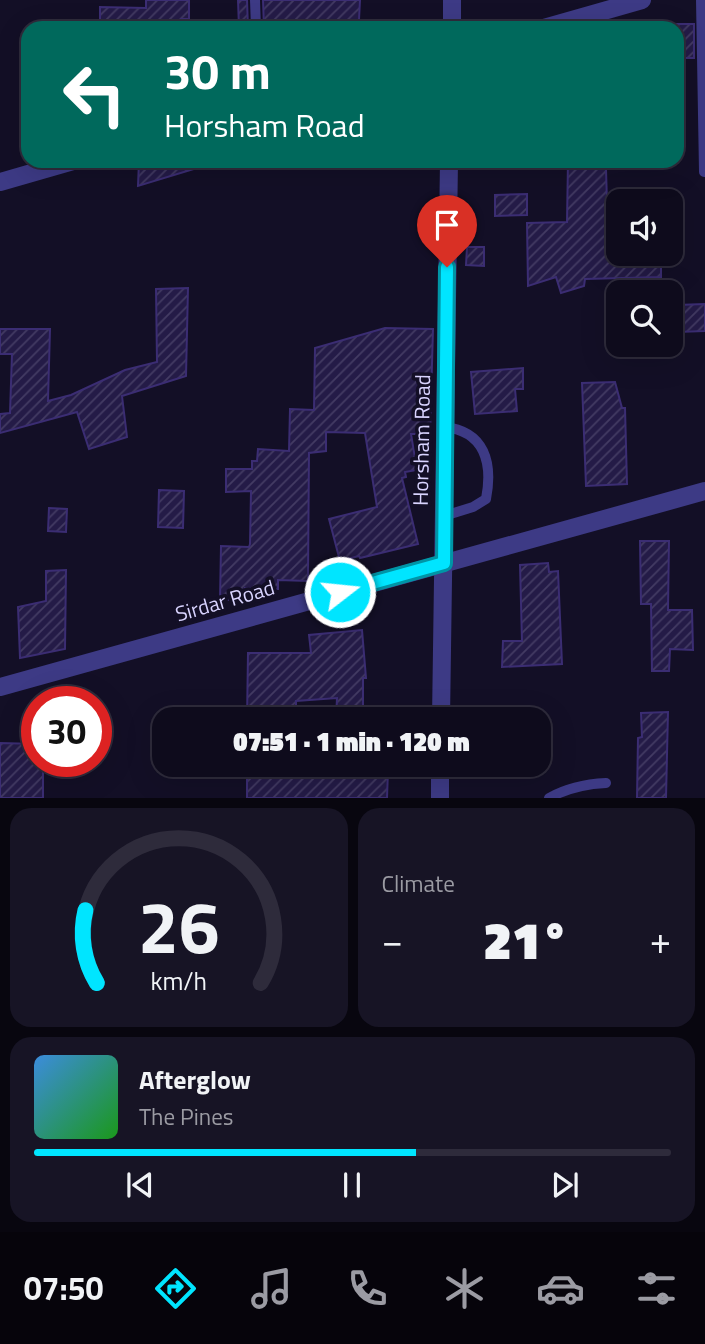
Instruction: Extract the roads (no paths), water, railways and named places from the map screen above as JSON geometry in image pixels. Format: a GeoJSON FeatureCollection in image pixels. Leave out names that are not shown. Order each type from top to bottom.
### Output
{"type":"FeatureCollection","features":[{"type":"Feature","properties":{"kind":"street"},"geometry":{"type":"LineString","coordinates":[[452,0],[452,21]]}},
{"type":"Feature","properties":{"kind":"street"},"geometry":{"type":"LineString","coordinates":[[568,21],[642,0]]}},
{"type":"Feature","properties":{"kind":"street"},"geometry":{"type":"LineString","coordinates":[[0,182],[49,168]]}},
{"type":"Feature","properties":{"kind":"street","name":"Horsham Road"},"geometry":{"type":"LineString","coordinates":[[441,707],[449,168]]}},
{"type":"Feature","properties":{"kind":"street","name":"Sirdar Road"},"geometry":{"type":"LineString","coordinates":[[0,687],[705,491]]}},
{"type":"Feature","properties":{"kind":"street"},"geometry":{"type":"LineString","coordinates":[[440,777],[440,798]]}},
{"type":"Feature","properties":{"kind":"lane"},"geometry":{"type":"LineString","coordinates":[[255,0],[256,21]]}},
{"type":"Feature","properties":{"kind":"lane"},"geometry":{"type":"LineString","coordinates":[[701,0],[705,172]]}},
{"type":"Feature","properties":{"kind":"lane"},"geometry":{"type":"LineString","coordinates":[[444,427],[470,433],[480,443],[485,457],[488,488],[485,499],[473,507],[444,516]]}},
{"type":"Feature","properties":{"kind":"lane"},"geometry":{"type":"LineString","coordinates":[[550,798],[586,784],[606,783]]}}]}
